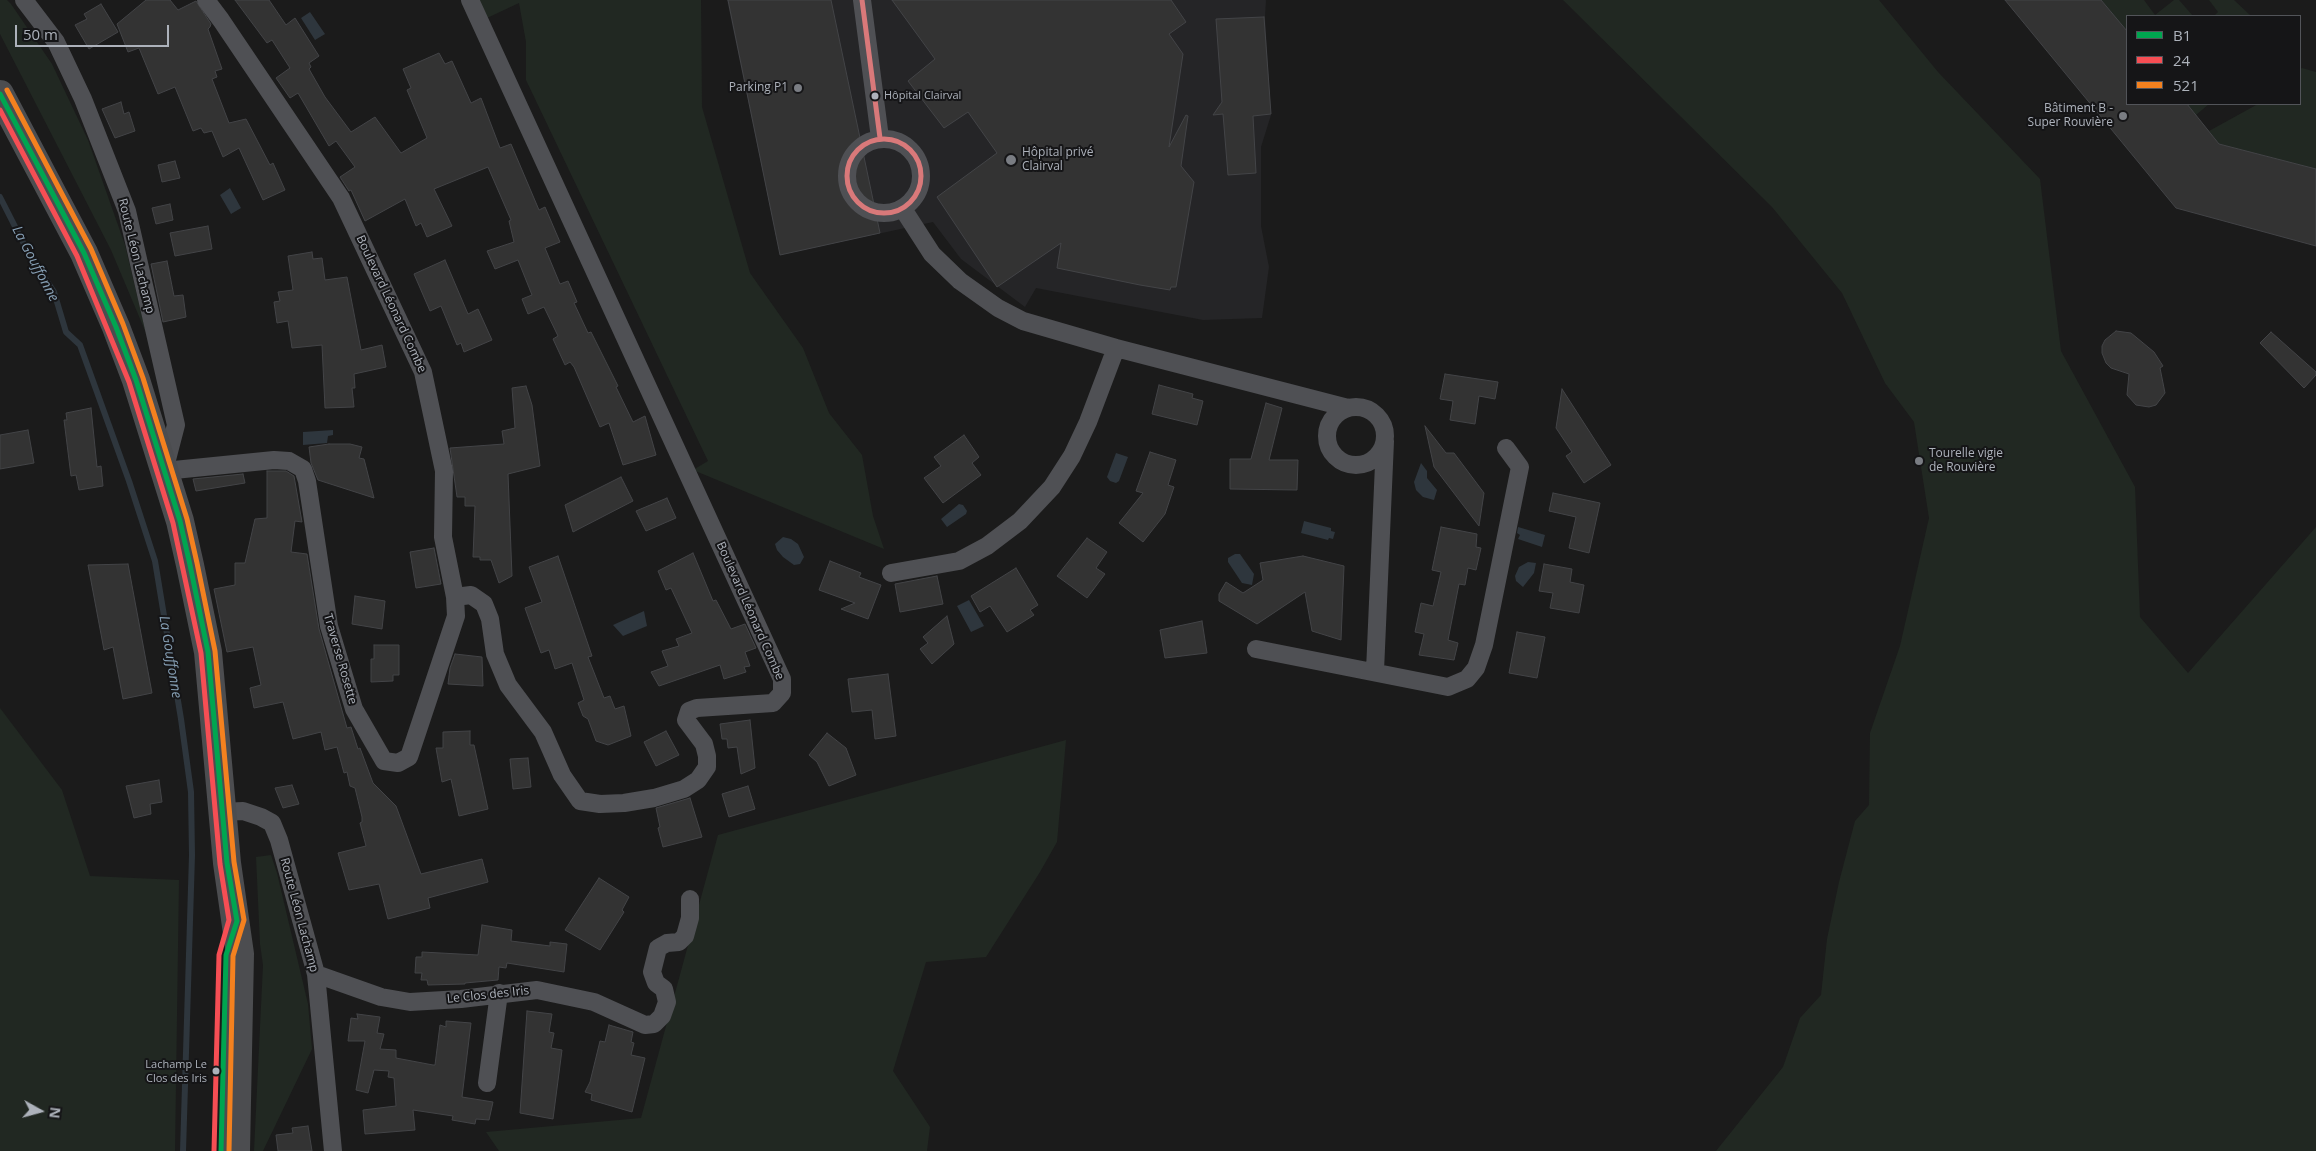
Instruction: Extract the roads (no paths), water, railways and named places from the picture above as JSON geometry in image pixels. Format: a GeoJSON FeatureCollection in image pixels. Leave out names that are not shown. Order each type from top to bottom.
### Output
{"type":"FeatureCollection","features":[{"type":"Feature","properties":{"kind":"main road"},"geometry":{"type":"LineString","coordinates":[[0,94],[84,252],[136,380],[180,522],[208,652],[227,862],[240,954],[236,1151]]}},
{"type":"Feature","properties":{"kind":"street","name":"Route Léon Lachamp"},"geometry":{"type":"LineString","coordinates":[[24,0],[56,42],[83,99],[127,211],[176,425],[164,471]]}},
{"type":"Feature","properties":{"kind":"street","name":"Boulevard Léonard Combe"},"geometry":{"type":"LineString","coordinates":[[206,0],[341,198],[423,372],[444,471],[443,537],[455,597],[471,596],[484,604],[490,619],[495,654],[508,685],[543,732],[562,775],[580,801],[600,804],[624,803],[654,798],[684,788],[698,780],[707,767],[704,744],[686,720],[690,711],[697,708],[772,703],[782,693],[782,679],[470,0]]}},
{"type":"Feature","properties":{"kind":"street"},"geometry":{"type":"LineString","coordinates":[[862,0],[880,138]]}},
{"type":"Feature","properties":{"kind":"street"},"geometry":{"type":"LineString","coordinates":[[868,36],[870,0]]}},
{"type":"Feature","properties":{"kind":"street"},"geometry":{"type":"LineString","coordinates":[[880,138],[896,140],[910,148],[917,157],[921,171],[920,188],[913,200],[903,209],[891,213],[876,213],[863,208],[855,200],[848,188],[846,175],[851,158],[862,145],[880,138]]}},
{"type":"Feature","properties":{"kind":"street"},"geometry":{"type":"LineString","coordinates":[[903,209],[932,254],[971,290],[1023,321],[1116,348],[1348,408],[1358,407],[1376,415],[1382,423],[1385,432],[1375,671]]}},
{"type":"Feature","properties":{"kind":"street"},"geometry":{"type":"LineString","coordinates":[[891,573],[959,561],[987,546],[1020,522],[1052,487],[1072,456],[1088,422],[1116,348]]}},
{"type":"Feature","properties":{"kind":"street"},"geometry":{"type":"LineString","coordinates":[[1348,408],[1332,419],[1328,428],[1329,446],[1340,461],[1349,464],[1368,463],[1381,450],[1384,441]]}},
{"type":"Feature","properties":{"kind":"street"},"geometry":{"type":"LineString","coordinates":[[1256,649],[1375,671],[1448,687],[1467,679],[1476,668],[1484,645],[1520,467],[1506,448]]}},
{"type":"Feature","properties":{"kind":"street","name":"Traverse Rosette"},"geometry":{"type":"LineString","coordinates":[[164,471],[274,460],[289,462],[303,469],[329,626],[354,709],[384,761],[398,763],[409,757],[456,616],[455,597]]}},
{"type":"Feature","properties":{"kind":"street","name":"Route Léon Lachamp"},"geometry":{"type":"LineString","coordinates":[[222,812],[243,811],[272,823],[279,840],[316,974],[333,1151]]}},
{"type":"Feature","properties":{"kind":"street","name":"Le Clos des Iris"},"geometry":{"type":"LineString","coordinates":[[316,974],[382,997],[410,1002],[461,999],[537,990],[594,1002],[645,1025],[654,1024],[662,1016],[667,1002],[664,989],[656,983],[652,972],[658,948],[667,943],[679,942],[685,936],[690,918],[690,899]]}},
{"type":"Feature","properties":{"kind":"street"},"geometry":{"type":"LineString","coordinates":[[487,1083],[499,993]]}},
{"type":"Feature","properties":{"kind":"waterway","name":"La Gouffonne"},"geometry":{"type":"LineString","coordinates":[[0,197],[30,256],[54,292],[66,332],[80,345],[129,481],[155,561],[191,792],[192,855],[183,1151]]}},
{"type":"Feature","properties":{"kind":"place","name":"Parking P1"},"geometry":{"type":"Point","coordinates":[798,88]}},
{"type":"Feature","properties":{"kind":"place","name":"Hôpital Clairval"},"geometry":{"type":"Point","coordinates":[875,96]}},
{"type":"Feature","properties":{"kind":"place","name":"Bâtiment B - Super Rouvière"},"geometry":{"type":"Point","coordinates":[2123,116]}},
{"type":"Feature","properties":{"kind":"place","name":"Hôpital privé Clairval"},"geometry":{"type":"Point","coordinates":[1011,160]}},
{"type":"Feature","properties":{"kind":"place","name":"Tourelle vigie de Rouvière"},"geometry":{"type":"Point","coordinates":[1919,461]}},
{"type":"Feature","properties":{"kind":"place","name":"Lachamp Le Clos des Iris"},"geometry":{"type":"Point","coordinates":[216,1071]}}]}
